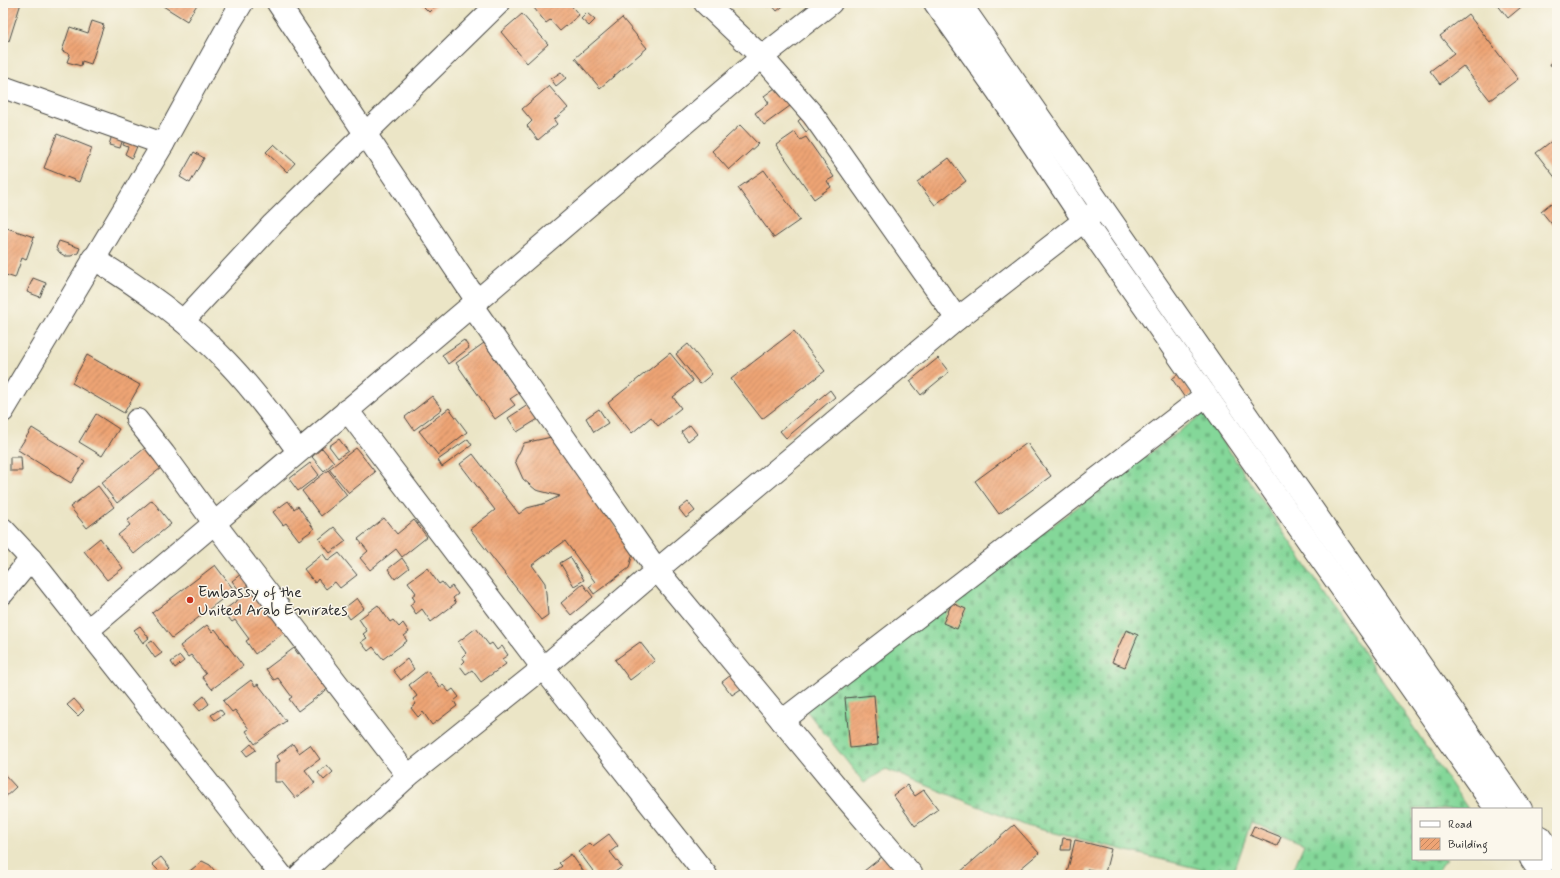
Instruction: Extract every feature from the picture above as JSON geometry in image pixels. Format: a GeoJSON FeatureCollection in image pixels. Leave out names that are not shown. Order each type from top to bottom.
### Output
{"type":"FeatureCollection","features":[{"type":"Feature","properties":{"kind":"street"},"geometry":{"type":"LineString","coordinates":[[3,411],[162,144],[242,3]]}},
{"type":"Feature","properties":{"kind":"street"},"geometry":{"type":"LineString","coordinates":[[278,3],[366,134],[474,304],[657,570],[912,875]]}},
{"type":"Feature","properties":{"kind":"street"},"geometry":{"type":"LineString","coordinates":[[183,321],[273,224],[499,3]]}},
{"type":"Feature","properties":{"kind":"street"},"geometry":{"type":"LineString","coordinates":[[706,3],[762,57],[813,115],[957,319]]}},
{"type":"Feature","properties":{"kind":"street"},"geometry":{"type":"LineString","coordinates":[[88,630],[474,304],[762,57],[832,3]]}},
{"type":"Feature","properties":{"kind":"street"},"geometry":{"type":"LineString","coordinates":[[935,3],[1006,86],[1102,207],[1494,794]]}},
{"type":"Feature","properties":{"kind":"street"},"geometry":{"type":"LineString","coordinates":[[960,3],[1084,221],[1206,395],[1494,794],[1519,808]]}},
{"type":"Feature","properties":{"kind":"street"},"geometry":{"type":"LineString","coordinates":[[3,87],[162,144]]}},
{"type":"Feature","properties":{"kind":"street"},"geometry":{"type":"LineString","coordinates":[[300,875],[408,776],[542,668],[957,319],[1102,207]]}},
{"type":"Feature","properties":{"kind":"street"},"geometry":{"type":"LineString","coordinates":[[93,258],[140,287],[183,321],[226,360],[264,404],[298,452]]}},
{"type":"Feature","properties":{"kind":"street"},"geometry":{"type":"LineString","coordinates":[[782,721],[1206,395]]}},
{"type":"Feature","properties":{"kind":"street"},"geometry":{"type":"LineString","coordinates":[[347,410],[542,668],[706,875]]}},
{"type":"Feature","properties":{"kind":"street"},"geometry":{"type":"LineString","coordinates":[[137,420],[408,776]]}},
{"type":"Feature","properties":{"kind":"street"},"geometry":{"type":"LineString","coordinates":[[3,529],[31,559],[281,875]]}},
{"type":"Feature","properties":{"kind":"street"},"geometry":{"type":"LineString","coordinates":[[3,593],[31,559]]}},
{"type":"Feature","properties":{"kind":"street"},"geometry":{"type":"LineString","coordinates":[[1542,838],[1557,860]]}},
{"type":"Feature","properties":{"kind":"street"},"geometry":{"type":"LineString","coordinates":[[1532,860],[1542,875]]}},
{"type":"Feature","properties":{"kind":"green space"},"geometry":{"type":"Polygon","coordinates":[[[1204,413],[1467,808],[1412,808],[1412,860],[1446,860],[1434,875],[1291,875],[1304,844],[1251,822],[1233,875],[1224,875],[1027,826],[886,769],[864,783],[805,709],[1204,413]]]}},
{"type":"Feature","properties":{"kind":"building"},"geometry":{"type":"Polygon","coordinates":[[[6,3],[21,3],[9,41],[3,39],[3,9],[6,3]]]}},
{"type":"Feature","properties":{"kind":"building"},"geometry":{"type":"Polygon","coordinates":[[[165,3],[198,3],[187,21],[163,6],[165,3]]]}},
{"type":"Feature","properties":{"kind":"building"},"geometry":{"type":"Polygon","coordinates":[[[420,3],[438,3],[429,12],[420,3]]]}},
{"type":"Feature","properties":{"kind":"building"},"geometry":{"type":"Polygon","coordinates":[[[530,3],[569,3],[579,15],[560,31],[550,20],[546,23],[530,3]]]}},
{"type":"Feature","properties":{"kind":"building"},"geometry":{"type":"Polygon","coordinates":[[[763,3],[787,3],[777,11],[771,4],[767,7],[763,3]]]}},
{"type":"Feature","properties":{"kind":"building"},"geometry":{"type":"Polygon","coordinates":[[[1496,3],[1526,3],[1508,18],[1496,3]]]}},
{"type":"Feature","properties":{"kind":"building"},"geometry":{"type":"Polygon","coordinates":[[[587,13],[595,20],[589,26],[581,19],[587,13]]]}},
{"type":"Feature","properties":{"kind":"building"},"geometry":{"type":"Polygon","coordinates":[[[522,14],[548,44],[527,63],[501,32],[522,14]]]}},
{"type":"Feature","properties":{"kind":"building"},"geometry":{"type":"Polygon","coordinates":[[[1468,14],[1518,79],[1490,100],[1463,66],[1440,84],[1430,71],[1454,53],[1440,36],[1468,14]]]}},
{"type":"Feature","properties":{"kind":"building"},"geometry":{"type":"Polygon","coordinates":[[[622,18],[647,48],[600,88],[575,58],[622,18]]]}},
{"type":"Feature","properties":{"kind":"building"},"geometry":{"type":"Polygon","coordinates":[[[92,21],[104,25],[91,64],[82,61],[81,66],[67,62],[70,54],[62,51],[70,27],[88,33],[92,21]]]}},
{"type":"Feature","properties":{"kind":"building"},"geometry":{"type":"Polygon","coordinates":[[[1557,48],[1557,67],[1550,65],[1557,48]]]}},
{"type":"Feature","properties":{"kind":"building"},"geometry":{"type":"Polygon","coordinates":[[[561,72],[566,78],[556,86],[551,79],[561,72]]]}},
{"type":"Feature","properties":{"kind":"building"},"geometry":{"type":"Polygon","coordinates":[[[549,86],[568,108],[554,120],[557,124],[538,140],[527,126],[532,121],[522,109],[549,86]]]}},
{"type":"Feature","properties":{"kind":"building"},"geometry":{"type":"Polygon","coordinates":[[[775,88],[779,94],[785,90],[794,103],[764,125],[755,113],[769,103],[764,96],[775,88]]]}},
{"type":"Feature","properties":{"kind":"building"},"geometry":{"type":"Polygon","coordinates":[[[806,114],[815,126],[806,132],[798,121],[806,114]]]}},
{"type":"Feature","properties":{"kind":"building"},"geometry":{"type":"Polygon","coordinates":[[[740,125],[758,144],[729,170],[712,151],[740,125]]]}},
{"type":"Feature","properties":{"kind":"building"},"geometry":{"type":"Polygon","coordinates":[[[795,132],[800,140],[806,137],[834,177],[827,181],[831,187],[814,199],[776,145],[795,132]]]}},
{"type":"Feature","properties":{"kind":"building"},"geometry":{"type":"Polygon","coordinates":[[[57,134],[92,148],[79,182],[44,168],[57,134]]]}},
{"type":"Feature","properties":{"kind":"building"},"geometry":{"type":"Polygon","coordinates":[[[112,135],[123,139],[120,148],[109,145],[112,135]]]}},
{"type":"Feature","properties":{"kind":"building"},"geometry":{"type":"Polygon","coordinates":[[[1557,137],[1557,180],[1536,153],[1557,137]]]}},
{"type":"Feature","properties":{"kind":"building"},"geometry":{"type":"Polygon","coordinates":[[[126,138],[138,144],[132,158],[125,154],[128,147],[123,145],[126,138]]]}},
{"type":"Feature","properties":{"kind":"building"},"geometry":{"type":"Polygon","coordinates":[[[274,144],[295,163],[287,172],[266,152],[274,144]]]}},
{"type":"Feature","properties":{"kind":"building"},"geometry":{"type":"Polygon","coordinates":[[[194,152],[204,158],[190,183],[180,177],[194,152]]]}},
{"type":"Feature","properties":{"kind":"building"},"geometry":{"type":"Polygon","coordinates":[[[949,158],[966,181],[935,205],[917,182],[949,158]]]}},
{"type":"Feature","properties":{"kind":"building"},"geometry":{"type":"Polygon","coordinates":[[[764,170],[800,220],[774,238],[738,188],[764,170]]]}},
{"type":"Feature","properties":{"kind":"building"},"geometry":{"type":"Polygon","coordinates":[[[1551,203],[1557,210],[1557,226],[1555,228],[1541,211],[1551,203]]]}},
{"type":"Feature","properties":{"kind":"building"},"geometry":{"type":"Polygon","coordinates":[[[7,228],[34,237],[26,260],[22,258],[15,278],[3,274],[3,231],[6,232],[7,228]]]}},
{"type":"Feature","properties":{"kind":"building"},"geometry":{"type":"Polygon","coordinates":[[[59,241],[80,248],[78,253],[71,256],[65,256],[60,253],[56,248],[59,241]]]}},
{"type":"Feature","properties":{"kind":"building"},"geometry":{"type":"Polygon","coordinates":[[[33,278],[46,283],[40,297],[27,292],[33,278]]]}},
{"type":"Feature","properties":{"kind":"building"},"geometry":{"type":"Polygon","coordinates":[[[794,331],[825,371],[762,419],[731,379],[794,331]]]}},
{"type":"Feature","properties":{"kind":"building"},"geometry":{"type":"Polygon","coordinates":[[[464,340],[469,348],[448,364],[442,355],[464,340]]]}},
{"type":"Feature","properties":{"kind":"building"},"geometry":{"type":"Polygon","coordinates":[[[484,343],[519,393],[510,399],[515,405],[495,419],[456,363],[484,343]]]}},
{"type":"Feature","properties":{"kind":"building"},"geometry":{"type":"Polygon","coordinates":[[[688,344],[712,374],[700,384],[676,354],[688,344]]]}},
{"type":"Feature","properties":{"kind":"building"},"geometry":{"type":"Polygon","coordinates":[[[670,353],[693,381],[673,397],[681,408],[658,426],[651,417],[632,433],[608,403],[670,353]]]}},
{"type":"Feature","properties":{"kind":"building"},"geometry":{"type":"Polygon","coordinates":[[[87,355],[140,385],[124,413],[72,383],[87,355]]]}},
{"type":"Feature","properties":{"kind":"building"},"geometry":{"type":"Polygon","coordinates":[[[938,358],[949,372],[921,395],[910,381],[938,358]]]}},
{"type":"Feature","properties":{"kind":"building"},"geometry":{"type":"Polygon","coordinates":[[[1178,374],[1192,393],[1185,398],[1172,379],[1178,374]]]}},
{"type":"Feature","properties":{"kind":"building"},"geometry":{"type":"Polygon","coordinates":[[[830,390],[835,397],[786,438],[780,431],[830,390]]]}},
{"type":"Feature","properties":{"kind":"building"},"geometry":{"type":"Polygon","coordinates":[[[432,396],[442,409],[414,430],[405,417],[432,396]]]}},
{"type":"Feature","properties":{"kind":"building"},"geometry":{"type":"Polygon","coordinates":[[[534,401],[543,416],[517,432],[508,418],[534,401]]]}},
{"type":"Feature","properties":{"kind":"building"},"geometry":{"type":"Polygon","coordinates":[[[449,408],[467,432],[438,455],[419,431],[449,408]]]}},
{"type":"Feature","properties":{"kind":"building"},"geometry":{"type":"Polygon","coordinates":[[[599,409],[608,423],[594,432],[586,418],[599,409]]]}},
{"type":"Feature","properties":{"kind":"building"},"geometry":{"type":"Polygon","coordinates":[[[96,414],[119,429],[102,456],[79,442],[96,414]]]}},
{"type":"Feature","properties":{"kind":"building"},"geometry":{"type":"Polygon","coordinates":[[[690,425],[697,434],[688,441],[681,432],[690,425]]]}},
{"type":"Feature","properties":{"kind":"building"},"geometry":{"type":"Polygon","coordinates":[[[32,428],[85,461],[71,483],[18,450],[32,428]]]}},
{"type":"Feature","properties":{"kind":"building"},"geometry":{"type":"Polygon","coordinates":[[[556,436],[633,553],[629,568],[594,594],[589,587],[595,582],[565,541],[532,565],[545,583],[548,615],[541,620],[470,529],[495,510],[460,464],[473,454],[519,514],[527,508],[543,504],[560,496],[536,490],[523,479],[515,461],[524,443],[556,436]]]}},
{"type":"Feature","properties":{"kind":"building"},"geometry":{"type":"Polygon","coordinates":[[[339,439],[348,451],[338,458],[329,446],[339,439]]]}},
{"type":"Feature","properties":{"kind":"building"},"geometry":{"type":"Polygon","coordinates":[[[468,439],[472,445],[442,467],[438,460],[468,439]]]}},
{"type":"Feature","properties":{"kind":"building"},"geometry":{"type":"Polygon","coordinates":[[[1027,443],[1051,476],[999,514],[975,481],[1027,443]]]}},
{"type":"Feature","properties":{"kind":"building"},"geometry":{"type":"Polygon","coordinates":[[[145,448],[161,468],[117,503],[101,483],[145,448]]]}},
{"type":"Feature","properties":{"kind":"building"},"geometry":{"type":"Polygon","coordinates":[[[322,448],[334,462],[324,471],[312,457],[322,448]]]}},
{"type":"Feature","properties":{"kind":"building"},"geometry":{"type":"Polygon","coordinates":[[[356,448],[375,472],[349,493],[329,469],[356,448]]]}},
{"type":"Feature","properties":{"kind":"building"},"geometry":{"type":"Polygon","coordinates":[[[10,457],[21,457],[22,471],[10,471],[10,457]]]}},
{"type":"Feature","properties":{"kind":"building"},"geometry":{"type":"Polygon","coordinates":[[[310,463],[319,475],[298,491],[289,479],[310,463]]]}},
{"type":"Feature","properties":{"kind":"building"},"geometry":{"type":"Polygon","coordinates":[[[328,470],[347,495],[321,516],[302,491],[328,470]]]}},
{"type":"Feature","properties":{"kind":"building"},"geometry":{"type":"Polygon","coordinates":[[[98,486],[114,507],[87,528],[70,507],[98,486]]]}},
{"type":"Feature","properties":{"kind":"building"},"geometry":{"type":"Polygon","coordinates":[[[152,500],[171,524],[134,554],[118,535],[130,525],[127,521],[152,500]]]}},
{"type":"Feature","properties":{"kind":"building"},"geometry":{"type":"Polygon","coordinates":[[[288,501],[294,509],[298,506],[314,529],[299,540],[286,523],[283,525],[273,512],[288,501]]]}},
{"type":"Feature","properties":{"kind":"building"},"geometry":{"type":"Polygon","coordinates":[[[688,502],[695,511],[686,518],[679,509],[688,502]]]}},
{"type":"Feature","properties":{"kind":"building"},"geometry":{"type":"Polygon","coordinates":[[[384,518],[397,534],[414,520],[427,537],[402,557],[396,549],[370,570],[360,558],[368,551],[358,539],[384,518]]]}},
{"type":"Feature","properties":{"kind":"building"},"geometry":{"type":"Polygon","coordinates":[[[334,527],[346,541],[330,553],[319,539],[334,527]]]}},
{"type":"Feature","properties":{"kind":"building"},"geometry":{"type":"Polygon","coordinates":[[[100,538],[123,568],[107,580],[84,551],[100,538]]]}},
{"type":"Feature","properties":{"kind":"building"},"geometry":{"type":"Polygon","coordinates":[[[339,553],[357,575],[340,588],[335,582],[326,589],[318,579],[315,583],[304,569],[323,554],[328,561],[339,553]]]}},
{"type":"Feature","properties":{"kind":"building"},"geometry":{"type":"Polygon","coordinates":[[[570,557],[584,580],[574,586],[560,563],[570,557]]]}},
{"type":"Feature","properties":{"kind":"building"},"geometry":{"type":"Polygon","coordinates":[[[402,558],[409,568],[395,579],[388,569],[402,558]]]}},
{"type":"Feature","properties":{"kind":"building"},"geometry":{"type":"Polygon","coordinates":[[[215,565],[234,590],[172,638],[152,613],[215,565]]]}},
{"type":"Feature","properties":{"kind":"building"},"geometry":{"type":"Polygon","coordinates":[[[427,568],[439,584],[442,582],[448,589],[452,586],[458,594],[453,598],[456,603],[431,622],[422,609],[416,614],[410,605],[415,601],[412,596],[416,593],[408,582],[427,568]]]}},
{"type":"Feature","properties":{"kind":"building"},"geometry":{"type":"Polygon","coordinates":[[[241,574],[249,585],[240,591],[232,581],[241,574]]]}},
{"type":"Feature","properties":{"kind":"building"},"geometry":{"type":"Polygon","coordinates":[[[583,584],[593,597],[571,615],[561,603],[583,584]]]}},
{"type":"Feature","properties":{"kind":"building"},"geometry":{"type":"Polygon","coordinates":[[[251,590],[255,597],[259,594],[286,631],[255,654],[246,641],[249,639],[235,620],[232,622],[223,611],[251,590]]]}},
{"type":"Feature","properties":{"kind":"building"},"geometry":{"type":"Polygon","coordinates":[[[357,598],[364,608],[350,619],[343,609],[357,598]]]}},
{"type":"Feature","properties":{"kind":"building"},"geometry":{"type":"Polygon","coordinates":[[[952,603],[966,609],[957,629],[943,623],[952,603]]]}},
{"type":"Feature","properties":{"kind":"building"},"geometry":{"type":"Polygon","coordinates":[[[378,605],[390,622],[393,620],[399,627],[403,623],[409,632],[404,636],[407,641],[383,659],[373,647],[368,651],[361,642],[367,638],[363,634],[367,631],[359,619],[378,605]]]}},
{"type":"Feature","properties":{"kind":"building"},"geometry":{"type":"Polygon","coordinates":[[[207,625],[212,632],[215,629],[243,666],[212,689],[202,677],[206,674],[191,655],[188,657],[180,646],[207,625]]]}},
{"type":"Feature","properties":{"kind":"building"},"geometry":{"type":"Polygon","coordinates":[[[140,626],[149,638],[143,643],[134,630],[140,626]]]}},
{"type":"Feature","properties":{"kind":"building"},"geometry":{"type":"Polygon","coordinates":[[[476,628],[489,645],[492,643],[497,650],[502,646],[508,655],[502,659],[506,664],[481,682],[472,670],[466,674],[460,666],[465,661],[462,657],[466,653],[458,642],[476,628]]]}},
{"type":"Feature","properties":{"kind":"building"},"geometry":{"type":"Polygon","coordinates":[[[1126,630],[1138,635],[1125,667],[1112,662],[1126,630]]]}},
{"type":"Feature","properties":{"kind":"building"},"geometry":{"type":"Polygon","coordinates":[[[152,641],[162,653],[155,658],[146,645],[152,641]]]}},
{"type":"Feature","properties":{"kind":"building"},"geometry":{"type":"Polygon","coordinates":[[[640,642],[655,661],[630,680],[615,660],[640,642]]]}},
{"type":"Feature","properties":{"kind":"building"},"geometry":{"type":"Polygon","coordinates":[[[294,648],[298,654],[301,652],[329,688],[298,711],[289,699],[292,697],[278,678],[274,680],[266,669],[294,648]]]}},
{"type":"Feature","properties":{"kind":"building"},"geometry":{"type":"Polygon","coordinates":[[[180,656],[184,661],[175,668],[171,662],[180,656]]]}},
{"type":"Feature","properties":{"kind":"building"},"geometry":{"type":"Polygon","coordinates":[[[407,659],[414,669],[401,680],[393,670],[407,659]]]}},
{"type":"Feature","properties":{"kind":"building"},"geometry":{"type":"Polygon","coordinates":[[[427,671],[440,687],[443,685],[449,692],[453,689],[459,697],[454,701],[457,706],[432,725],[423,712],[418,717],[411,708],[416,704],[413,699],[417,696],[409,685],[427,671]]]}},
{"type":"Feature","properties":{"kind":"building"},"geometry":{"type":"Polygon","coordinates":[[[731,675],[741,689],[732,695],[722,682],[731,675]]]}},
{"type":"Feature","properties":{"kind":"building"},"geometry":{"type":"Polygon","coordinates":[[[251,680],[255,686],[258,684],[286,721],[255,744],[246,731],[249,729],[235,710],[232,712],[223,701],[251,680]]]}},
{"type":"Feature","properties":{"kind":"building"},"geometry":{"type":"Polygon","coordinates":[[[874,695],[878,745],[850,748],[845,698],[874,695]]]}},
{"type":"Feature","properties":{"kind":"building"},"geometry":{"type":"Polygon","coordinates":[[[204,696],[209,704],[200,711],[194,704],[204,696]]]}},
{"type":"Feature","properties":{"kind":"building"},"geometry":{"type":"Polygon","coordinates":[[[74,699],[84,710],[78,716],[67,705],[74,699]]]}},
{"type":"Feature","properties":{"kind":"building"},"geometry":{"type":"Polygon","coordinates":[[[220,709],[224,714],[215,720],[211,715],[220,709]]]}},
{"type":"Feature","properties":{"kind":"building"},"geometry":{"type":"Polygon","coordinates":[[[251,744],[256,750],[247,756],[243,751],[251,744]]]}},
{"type":"Feature","properties":{"kind":"building"},"geometry":{"type":"Polygon","coordinates":[[[293,744],[299,753],[310,745],[320,759],[305,770],[315,783],[295,798],[282,782],[275,782],[275,764],[280,761],[277,756],[293,744]]]}},
{"type":"Feature","properties":{"kind":"building"},"geometry":{"type":"Polygon","coordinates":[[[327,765],[333,772],[324,780],[318,773],[327,765]]]}},
{"type":"Feature","properties":{"kind":"building"},"geometry":{"type":"Polygon","coordinates":[[[4,774],[16,787],[3,799],[3,775],[4,774]]]}},
{"type":"Feature","properties":{"kind":"building"},"geometry":{"type":"Polygon","coordinates":[[[907,785],[915,796],[924,790],[938,809],[915,826],[893,795],[907,785]]]}},
{"type":"Feature","properties":{"kind":"building"},"geometry":{"type":"Polygon","coordinates":[[[1014,825],[1039,853],[1013,875],[960,875],[959,873],[1014,825]]]}},
{"type":"Feature","properties":{"kind":"building"},"geometry":{"type":"Polygon","coordinates":[[[1254,826],[1281,837],[1277,846],[1250,835],[1254,826]]]}},
{"type":"Feature","properties":{"kind":"building"},"geometry":{"type":"Polygon","coordinates":[[[609,834],[618,846],[610,852],[622,867],[611,875],[596,875],[579,852],[590,843],[593,846],[609,834]]]}},
{"type":"Feature","properties":{"kind":"building"},"geometry":{"type":"Polygon","coordinates":[[[1063,838],[1071,839],[1070,850],[1061,850],[1063,838]]]}},
{"type":"Feature","properties":{"kind":"building"},"geometry":{"type":"Polygon","coordinates":[[[1075,840],[1111,849],[1105,873],[1087,869],[1086,875],[1067,873],[1075,840]]]}},
{"type":"Feature","properties":{"kind":"building"},"geometry":{"type":"Polygon","coordinates":[[[571,854],[586,875],[550,875],[562,866],[559,863],[571,854]]]}},
{"type":"Feature","properties":{"kind":"building"},"geometry":{"type":"Polygon","coordinates":[[[883,856],[897,875],[859,875],[883,856]]]}},
{"type":"Feature","properties":{"kind":"building"},"geometry":{"type":"Polygon","coordinates":[[[161,857],[170,868],[163,875],[152,864],[161,857]]]}},
{"type":"Feature","properties":{"kind":"building"},"geometry":{"type":"Polygon","coordinates":[[[202,861],[210,865],[218,875],[185,875],[202,861]]]}},
{"type":"Feature","properties":{"kind":"place","name":"Embassy of the United Arab Emirates"},"geometry":{"type":"Point","coordinates":[190,600]}}]}
